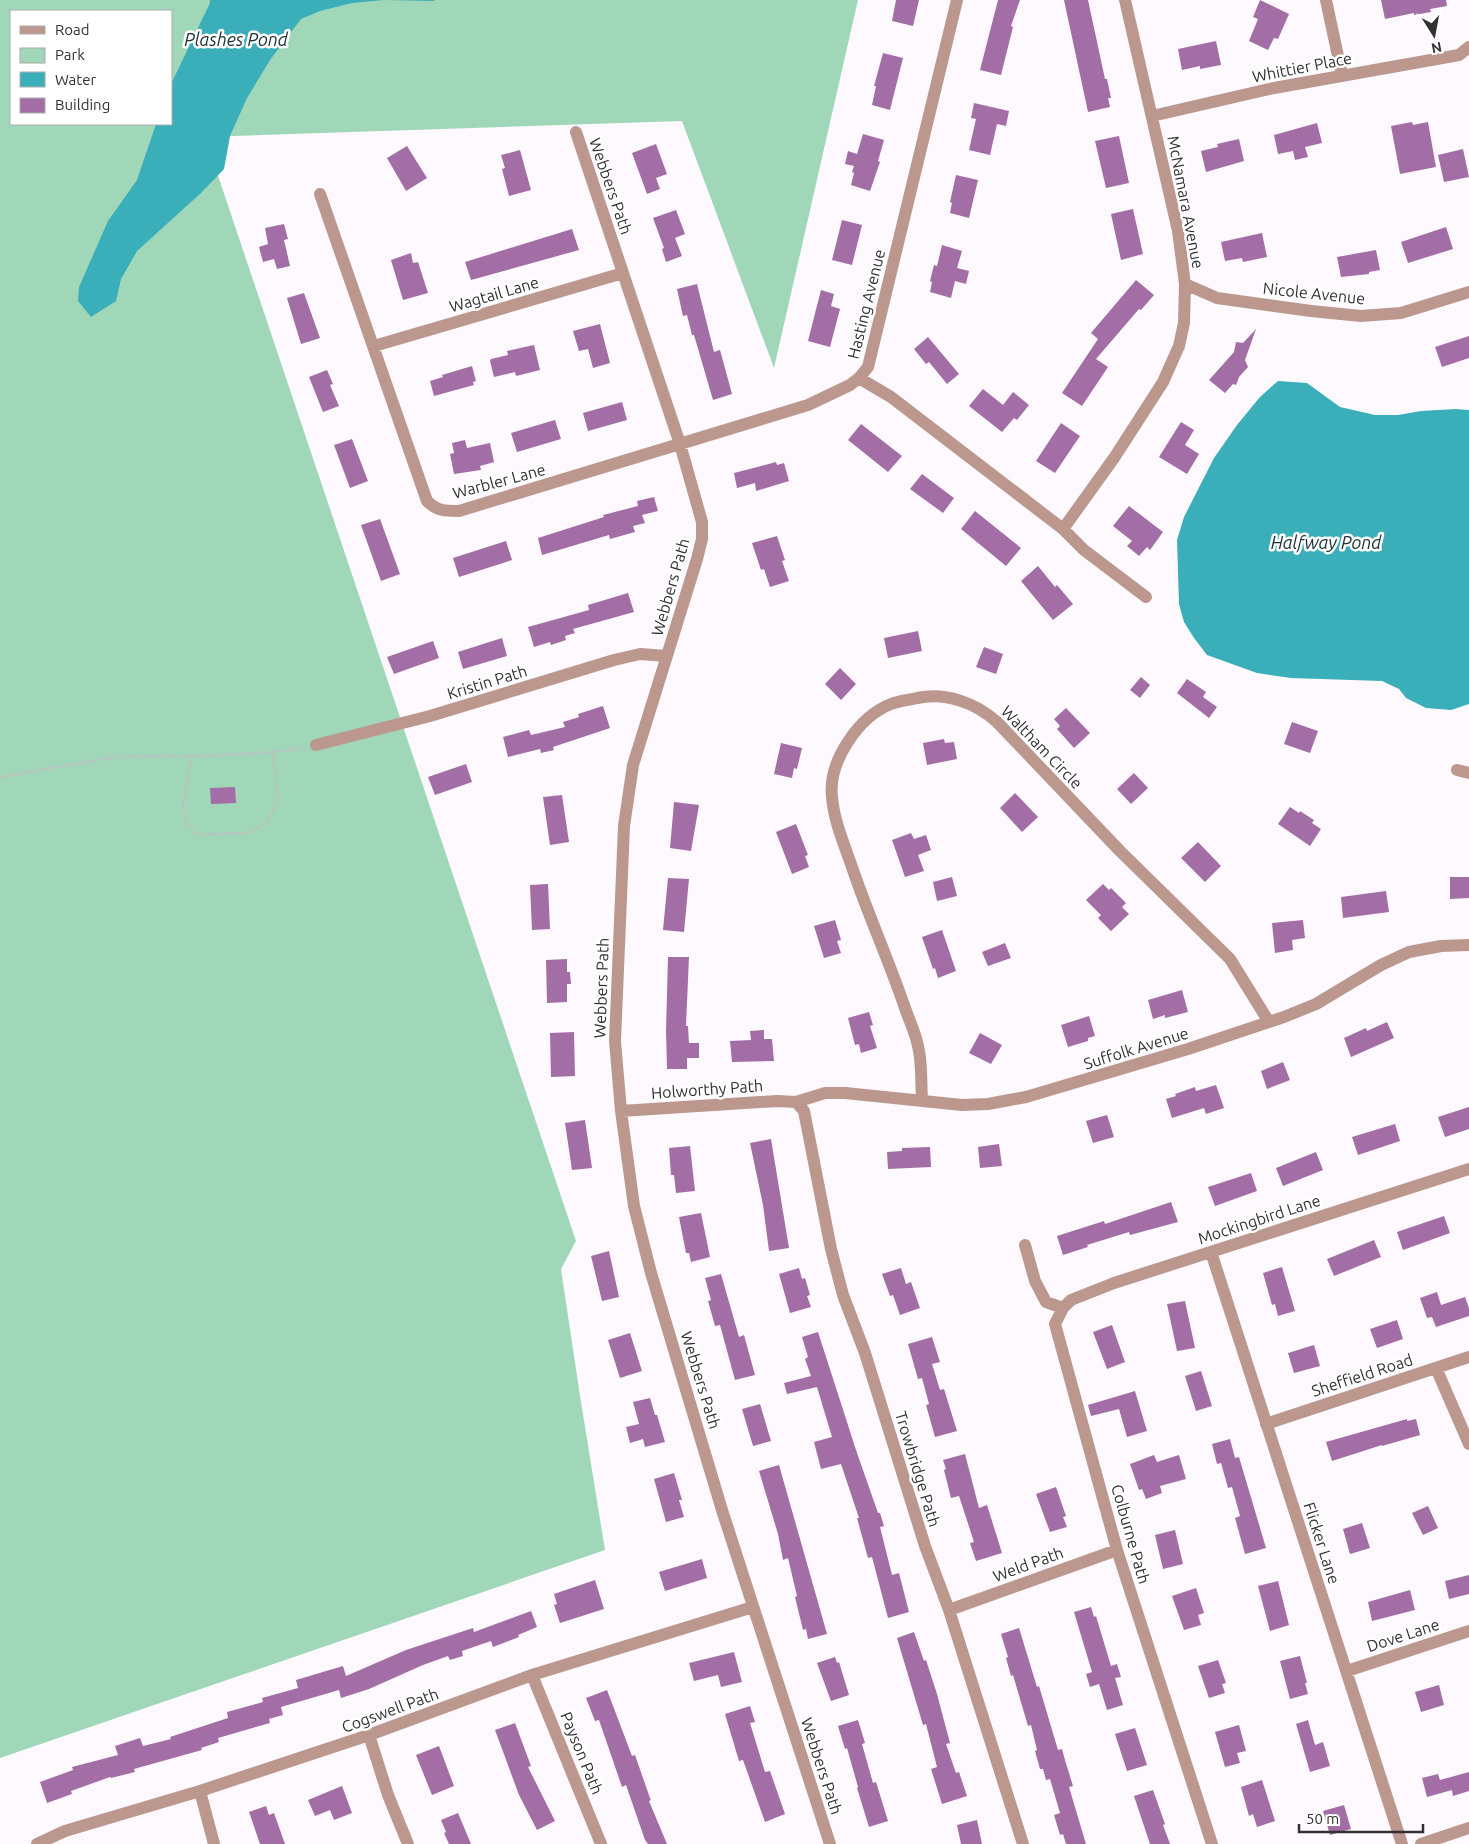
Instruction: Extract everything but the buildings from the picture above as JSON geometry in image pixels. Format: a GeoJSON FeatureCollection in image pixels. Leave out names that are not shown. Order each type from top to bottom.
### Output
{"type":"FeatureCollection","features":[{"type":"Feature","properties":{"kind":"street","name":"Hasting Avenue"},"geometry":{"type":"LineString","coordinates":[[957,0],[868,367],[859,378],[891,397],[1063,529],[1084,550],[1146,597]]}},
{"type":"Feature","properties":{"kind":"street","name":"McNamara Avenue"},"geometry":{"type":"LineString","coordinates":[[1063,529],[1114,458],[1163,382],[1179,346],[1184,323],[1185,284],[1178,231],[1124,0]]}},
{"type":"Feature","properties":{"kind":"street"},"geometry":{"type":"LineString","coordinates":[[1326,0],[1342,75]]}},
{"type":"Feature","properties":{"kind":"street","name":"Whittier Place"},"geometry":{"type":"LineString","coordinates":[[1152,116],[1276,87],[1466,54]]}},
{"type":"Feature","properties":{"kind":"street","name":"Webbers Path"},"geometry":{"type":"LineString","coordinates":[[576,132],[680,444],[702,522],[702,539],[633,765],[624,826],[615,1041],[621,1111],[634,1206],[722,1510],[830,1844]]}},
{"type":"Feature","properties":{"kind":"street","name":"Warbler Lane"},"geometry":{"type":"LineString","coordinates":[[320,194],[427,501],[433,507],[443,512],[459,511],[808,405],[850,385],[859,378]]}},
{"type":"Feature","properties":{"kind":"street","name":"Wagtail Lane"},"geometry":{"type":"LineString","coordinates":[[374,346],[623,273]]}},
{"type":"Feature","properties":{"kind":"street","name":"Nicole Avenue"},"geometry":{"type":"LineString","coordinates":[[1185,284],[1217,298],[1311,312],[1361,316],[1401,313],[1469,292]]}},
{"type":"Feature","properties":{"kind":"street","name":"Kristin Path"},"geometry":{"type":"LineString","coordinates":[[316,745],[430,716],[614,660],[640,654],[667,656]]}},
{"type":"Feature","properties":{"kind":"street","name":"Waltham Circle"},"geometry":{"type":"LineString","coordinates":[[922,1100],[919,1050],[901,994],[858,886],[838,827],[831,796],[834,770],[845,744],[868,719],[891,704],[920,698],[942,697],[977,707],[997,722],[1120,851],[1230,960],[1268,1022]]}},
{"type":"Feature","properties":{"kind":"street","name":"Suffolk Avenue"},"geometry":{"type":"LineString","coordinates":[[796,1102],[825,1094],[845,1093],[962,1104],[988,1104],[1026,1097],[1188,1049],[1316,1004],[1381,965],[1408,952],[1441,946],[1469,945]]}},
{"type":"Feature","properties":{"kind":"street","name":"Holworthy Path"},"geometry":{"type":"LineString","coordinates":[[621,1111],[777,1101],[796,1102]]}},
{"type":"Feature","properties":{"kind":"street","name":"Trowbridge Path"},"geometry":{"type":"LineString","coordinates":[[796,1102],[804,1111],[806,1118],[831,1249],[843,1295],[864,1353],[925,1546],[949,1610],[1023,1844]]}},
{"type":"Feature","properties":{"kind":"street","name":"Mockingbird Lane"},"geometry":{"type":"LineString","coordinates":[[1063,1308],[1071,1300],[1114,1283],[1469,1169]]}},
{"type":"Feature","properties":{"kind":"street"},"geometry":{"type":"LineString","coordinates":[[1025,1245],[1035,1281],[1046,1302],[1063,1308]]}},
{"type":"Feature","properties":{"kind":"street","name":"Flicker Lane"},"geometry":{"type":"LineString","coordinates":[[1211,1252],[1402,1844]]}},
{"type":"Feature","properties":{"kind":"street","name":"Colburne Path"},"geometry":{"type":"LineString","coordinates":[[1063,1308],[1055,1324],[1117,1550],[1212,1844]]}},
{"type":"Feature","properties":{"kind":"street","name":"Sheffield Road"},"geometry":{"type":"LineString","coordinates":[[1266,1424],[1469,1357]]}},
{"type":"Feature","properties":{"kind":"street"},"geometry":{"type":"LineString","coordinates":[[1436,1368],[1469,1444]]}},
{"type":"Feature","properties":{"kind":"street","name":"Weld Path"},"geometry":{"type":"LineString","coordinates":[[949,1610],[1117,1550]]}},
{"type":"Feature","properties":{"kind":"street","name":"Cogswell Path"},"geometry":{"type":"LineString","coordinates":[[43,1843],[65,1831],[200,1791],[369,1735],[532,1675],[753,1607]]}},
{"type":"Feature","properties":{"kind":"street","name":"Dove Lane"},"geometry":{"type":"LineString","coordinates":[[1347,1671],[1469,1631]]}},
{"type":"Feature","properties":{"kind":"street","name":"Payson Path"},"geometry":{"type":"LineString","coordinates":[[532,1675],[601,1844]]}},
{"type":"Feature","properties":{"kind":"street"},"geometry":{"type":"LineString","coordinates":[[369,1735],[388,1795],[408,1844]]}},
{"type":"Feature","properties":{"kind":"street"},"geometry":{"type":"LineString","coordinates":[[200,1791],[214,1844]]}},
{"type":"Feature","properties":{"kind":"street"},"geometry":{"type":"LineString","coordinates":[[1421,1844],[1469,1828]]}},
{"type":"Feature","properties":{"kind":"path"},"geometry":{"type":"LineString","coordinates":[[0,777],[114,757],[273,752],[316,745]]}},
{"type":"Feature","properties":{"kind":"path"},"geometry":{"type":"LineString","coordinates":[[191,756],[183,809],[188,825],[198,835],[249,833],[266,823],[278,801],[273,752]]}},
{"type":"Feature","properties":{"kind":"green space"},"geometry":{"type":"Polygon","coordinates":[[[0,0],[858,0],[774,368],[682,121],[205,137],[576,1241],[561,1269],[605,1550],[0,1758],[0,0]]]}},
{"type":"Feature","properties":{"kind":"water","name":"Plashes Pond"},"geometry":{"type":"Polygon","coordinates":[[[210,0],[384,0],[352,3],[320,11],[301,19],[270,60],[247,98],[230,136],[224,169],[201,193],[137,251],[121,279],[116,301],[91,317],[78,301],[79,287],[108,221],[137,180],[156,125],[172,125],[172,82],[210,0]]]}},
{"type":"Feature","properties":{"kind":"water"},"geometry":{"type":"Polygon","coordinates":[[[384,0],[435,0],[433,1],[384,0]]]}},
{"type":"Feature","properties":{"kind":"water","name":"Halfway Pond"},"geometry":{"type":"Polygon","coordinates":[[[1278,381],[1307,383],[1340,407],[1375,415],[1398,415],[1421,411],[1455,409],[1469,410],[1469,704],[1451,710],[1426,708],[1406,698],[1399,689],[1382,681],[1291,678],[1257,673],[1207,655],[1184,622],[1179,604],[1177,540],[1184,517],[1214,458],[1237,425],[1260,397],[1278,381]]]}}]}
